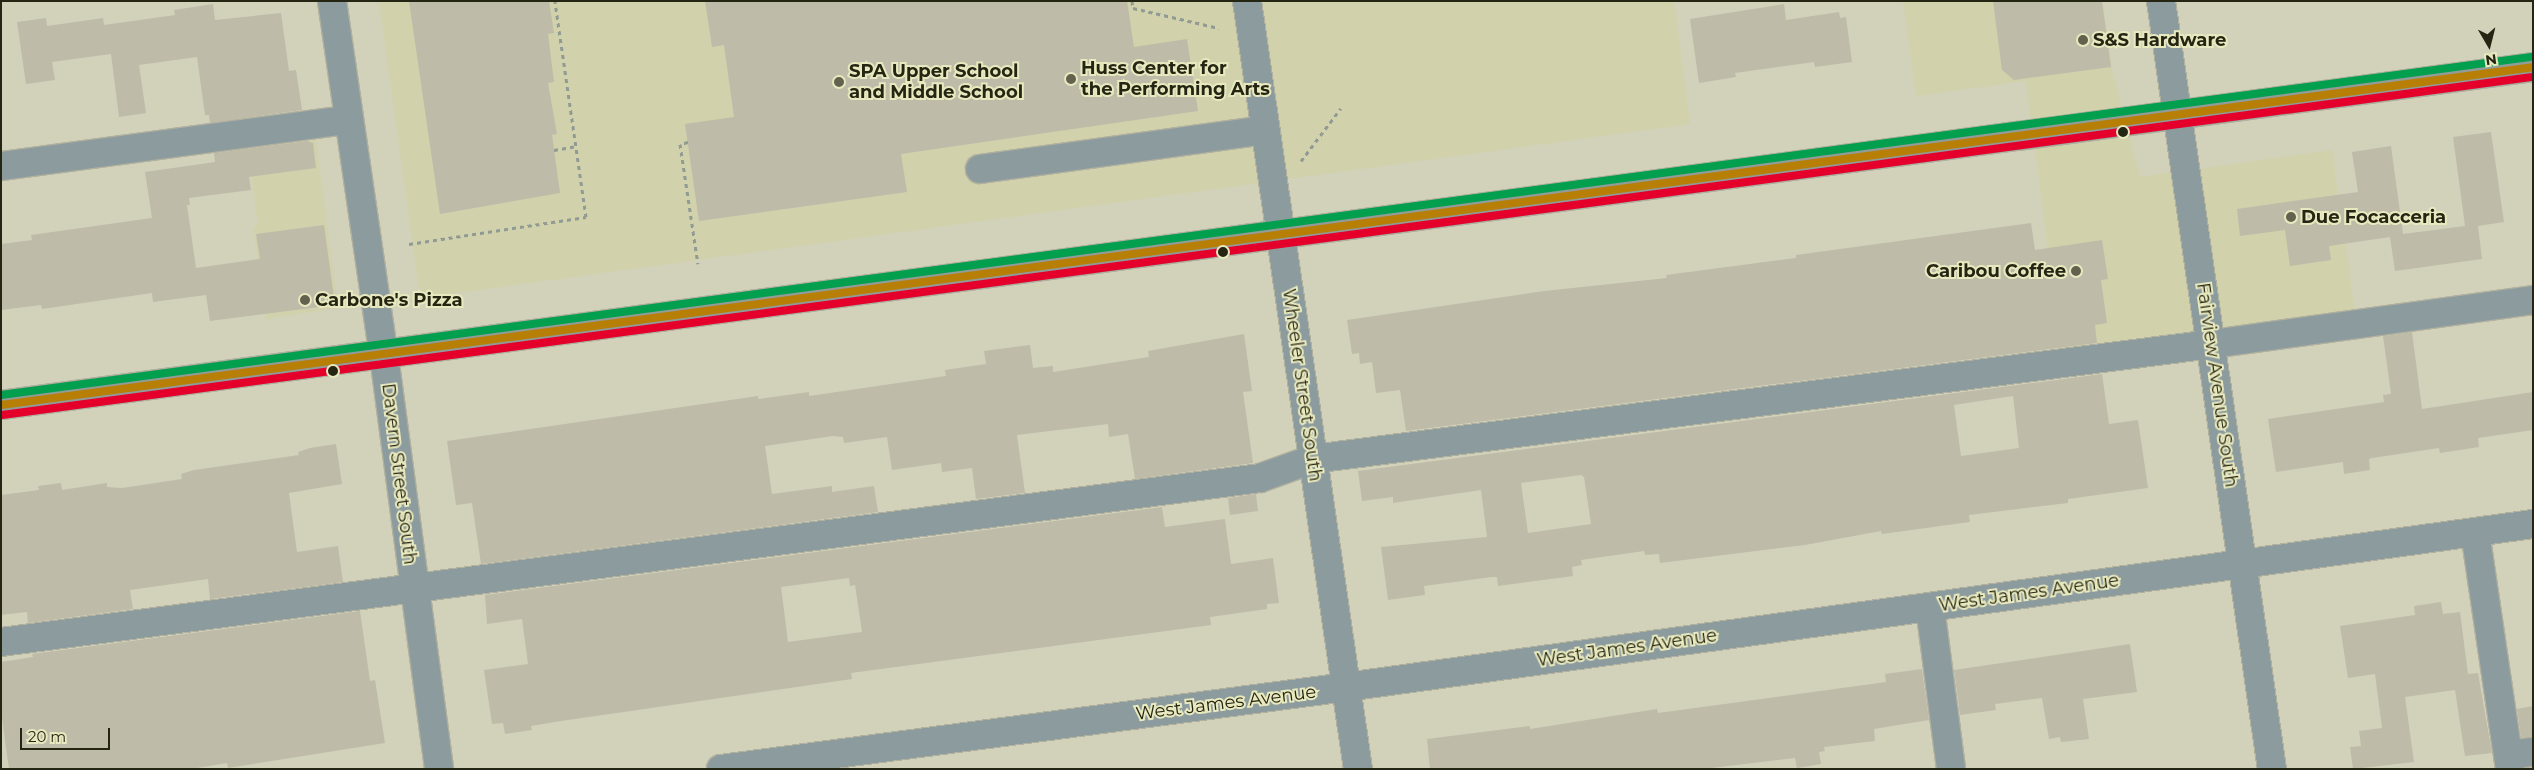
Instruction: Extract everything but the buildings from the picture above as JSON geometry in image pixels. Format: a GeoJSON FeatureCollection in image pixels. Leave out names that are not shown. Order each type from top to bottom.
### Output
{"type":"FeatureCollection","features":[{"type":"Feature","properties":{"kind":"main road"},"geometry":{"type":"LineString","coordinates":[[1,405],[384,356],[2533,67]]}},
{"type":"Feature","properties":{"kind":"street","name":"Davern Street South"},"geometry":{"type":"LineString","coordinates":[[332,1],[384,356],[439,769]]}},
{"type":"Feature","properties":{"kind":"street","name":"Wheeler Street South"},"geometry":{"type":"LineString","coordinates":[[1247,1],[1358,769]]}},
{"type":"Feature","properties":{"kind":"street","name":"Fairview Avenue South"},"geometry":{"type":"LineString","coordinates":[[2161,1],[2272,769]]}},
{"type":"Feature","properties":{"kind":"street"},"geometry":{"type":"LineString","coordinates":[[1,166],[348,120]]}},
{"type":"Feature","properties":{"kind":"street"},"geometry":{"type":"LineString","coordinates":[[980,169],[1265,130]]}},
{"type":"Feature","properties":{"kind":"street"},"geometry":{"type":"LineString","coordinates":[[1,642],[1260,478],[1313,459],[2212,344],[2533,300]]}},
{"type":"Feature","properties":{"kind":"street","name":"West James Avenue"},"geometry":{"type":"LineString","coordinates":[[721,769],[1346,687],[2533,524]]}},
{"type":"Feature","properties":{"kind":"street"},"geometry":{"type":"LineString","coordinates":[[2475,532],[2517,759]]}},
{"type":"Feature","properties":{"kind":"street"},"geometry":{"type":"LineString","coordinates":[[1930,607],[1950,769]]}},
{"type":"Feature","properties":{"kind":"path"},"geometry":{"type":"LineString","coordinates":[[409,244],[586,217],[554,1]]}},
{"type":"Feature","properties":{"kind":"path"},"geometry":{"type":"LineString","coordinates":[[1132,1],[1133,8],[1219,28]]}},
{"type":"Feature","properties":{"kind":"path"},"geometry":{"type":"LineString","coordinates":[[1296,168],[1341,108]]}},
{"type":"Feature","properties":{"kind":"path"},"geometry":{"type":"LineString","coordinates":[[688,142],[680,144],[698,264]]}},
{"type":"Feature","properties":{"kind":"path"},"geometry":{"type":"LineString","coordinates":[[554,150],[576,146]]}},
{"type":"Feature","properties":{"kind":"shaded area"},"geometry":{"type":"Polygon","coordinates":[[[379,1],[1674,1],[1690,124],[420,298],[379,1]]]}},
{"type":"Feature","properties":{"kind":"shaded area"},"geometry":{"type":"Polygon","coordinates":[[[1903,1],[2103,1],[2112,69],[2140,177],[2332,150],[2356,319],[2063,364],[2026,81],[1916,96],[1903,1]]]}},
{"type":"Feature","properties":{"kind":"shaded area"},"geometry":{"type":"Polygon","coordinates":[[[315,131],[338,308],[266,319],[253,227],[258,226],[247,141],[315,131]]]}},
{"type":"Feature","properties":{"kind":"transit line"},"geometry":{"type":"LineString","coordinates":[[1,395],[2532,57]]}},
{"type":"Feature","properties":{"kind":"transit line"},"geometry":{"type":"LineString","coordinates":[[1,405],[2533,67]]}},
{"type":"Feature","properties":{"kind":"transit line"},"geometry":{"type":"LineString","coordinates":[[2,415],[2533,77]]}},
{"type":"Feature","properties":{"kind":"place","name":"S&S Hardware"},"geometry":{"type":"Point","coordinates":[2083,40]}},
{"type":"Feature","properties":{"kind":"place","name":"Huss Center for the Performing Arts"},"geometry":{"type":"Point","coordinates":[1071,79]}},
{"type":"Feature","properties":{"kind":"place","name":"SPA Upper School and Middle School"},"geometry":{"type":"Point","coordinates":[839,82]}},
{"type":"Feature","properties":{"kind":"place","name":"Due Focacceria"},"geometry":{"type":"Point","coordinates":[2291,217]}},
{"type":"Feature","properties":{"kind":"place","name":"Caribou Coffee"},"geometry":{"type":"Point","coordinates":[2076,271]}},
{"type":"Feature","properties":{"kind":"place","name":"Carbone's Pizza"},"geometry":{"type":"Point","coordinates":[305,300]}}]}
